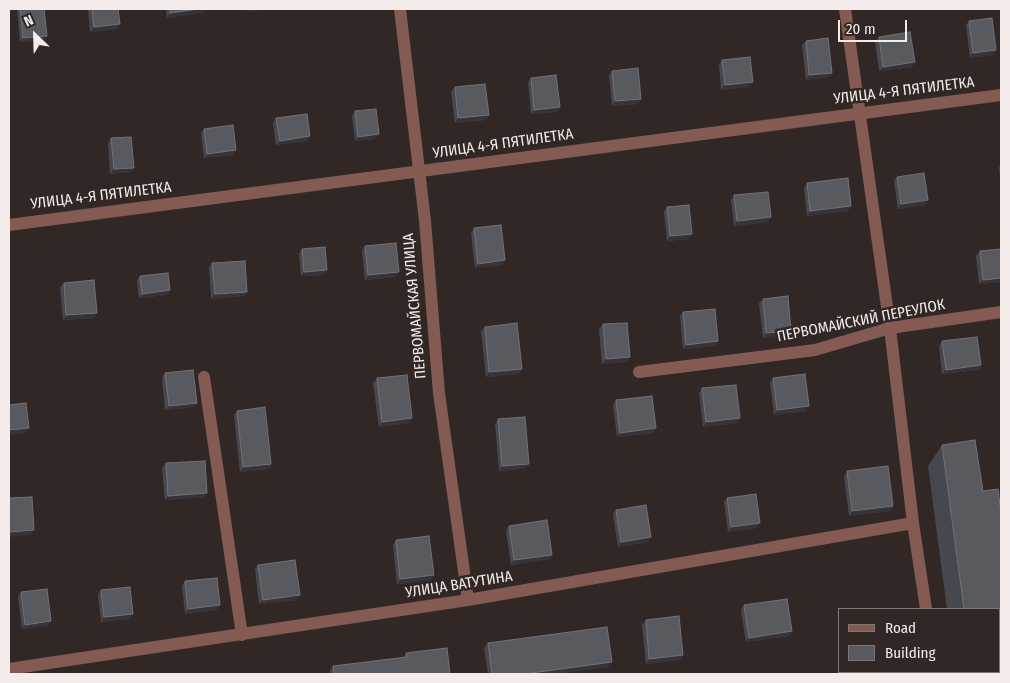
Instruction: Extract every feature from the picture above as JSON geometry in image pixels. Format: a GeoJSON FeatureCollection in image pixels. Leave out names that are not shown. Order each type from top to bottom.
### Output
{"type":"FeatureCollection","features":[{"type":"Feature","properties":{"kind":"street","name":"ПЕРВОМАЙСКАЯ УЛИЦА"},"geometry":{"type":"LineString","coordinates":[[400,9],[425,221],[439,393],[468,600]]}},
{"type":"Feature","properties":{"kind":"street"},"geometry":{"type":"LineString","coordinates":[[845,9],[890,328],[913,523],[926,608]]}},
{"type":"Feature","properties":{"kind":"street","name":"УЛИЦА 4-Я ПЯТИЛЕТКА"},"geometry":{"type":"LineString","coordinates":[[9,224],[418,172],[1001,94]]}},
{"type":"Feature","properties":{"kind":"street","name":"ПЕРВОМАЙСКИЙ ПЕРЕУЛОК"},"geometry":{"type":"LineString","coordinates":[[639,372],[815,350],[890,328],[1001,312]]}},
{"type":"Feature","properties":{"kind":"street"},"geometry":{"type":"LineString","coordinates":[[204,376],[242,635]]}},
{"type":"Feature","properties":{"kind":"street","name":"УЛИЦА ВАТУТИНА"},"geometry":{"type":"LineString","coordinates":[[9,669],[468,600],[913,523]]}},
{"type":"Feature","properties":{"kind":"building"},"geometry":{"type":"Polygon","coordinates":[[[20,9],[44,9],[47,36],[23,38],[20,9]]]}},
{"type":"Feature","properties":{"kind":"building"},"geometry":{"type":"Polygon","coordinates":[[[92,9],[118,9],[120,24],[94,27],[92,9]]]}},
{"type":"Feature","properties":{"kind":"building"},"geometry":{"type":"Polygon","coordinates":[[[170,9],[199,9],[170,13],[170,9]]]}},
{"type":"Feature","properties":{"kind":"building"},"geometry":{"type":"Polygon","coordinates":[[[992,18],[996,50],[973,53],[969,21],[992,18]]]}},
{"type":"Feature","properties":{"kind":"building"},"geometry":{"type":"Polygon","coordinates":[[[910,32],[915,62],[883,67],[879,37],[910,32]]]}},
{"type":"Feature","properties":{"kind":"building"},"geometry":{"type":"Polygon","coordinates":[[[828,38],[832,73],[809,75],[806,41],[828,38]]]}},
{"type":"Feature","properties":{"kind":"building"},"geometry":{"type":"Polygon","coordinates":[[[750,57],[753,82],[725,85],[722,60],[750,57]]]}},
{"type":"Feature","properties":{"kind":"building"},"geometry":{"type":"Polygon","coordinates":[[[638,68],[641,99],[615,101],[612,71],[638,68]]]}},
{"type":"Feature","properties":{"kind":"building"},"geometry":{"type":"Polygon","coordinates":[[[556,75],[560,107],[534,110],[531,78],[556,75]]]}},
{"type":"Feature","properties":{"kind":"building"},"geometry":{"type":"Polygon","coordinates":[[[485,84],[489,115],[458,118],[455,87],[485,84]]]}},
{"type":"Feature","properties":{"kind":"building"},"geometry":{"type":"Polygon","coordinates":[[[376,109],[379,134],[358,137],[355,111],[376,109]]]}},
{"type":"Feature","properties":{"kind":"building"},"geometry":{"type":"Polygon","coordinates":[[[307,114],[310,136],[280,141],[276,118],[307,114]]]}},
{"type":"Feature","properties":{"kind":"building"},"geometry":{"type":"Polygon","coordinates":[[[233,125],[236,150],[207,154],[204,129],[233,125]]]}},
{"type":"Feature","properties":{"kind":"building"},"geometry":{"type":"Polygon","coordinates":[[[131,137],[134,168],[114,169],[111,138],[131,137]]]}},
{"type":"Feature","properties":{"kind":"building"},"geometry":{"type":"Polygon","coordinates":[[[924,173],[928,200],[901,204],[897,177],[924,173]]]}},
{"type":"Feature","properties":{"kind":"building"},"geometry":{"type":"Polygon","coordinates":[[[848,178],[851,206],[810,211],[807,183],[848,178]]]}},
{"type":"Feature","properties":{"kind":"building"},"geometry":{"type":"Polygon","coordinates":[[[768,192],[771,217],[737,221],[734,195],[768,192]]]}},
{"type":"Feature","properties":{"kind":"building"},"geometry":{"type":"Polygon","coordinates":[[[689,205],[692,234],[670,236],[667,207],[689,205]]]}},
{"type":"Feature","properties":{"kind":"building"},"geometry":{"type":"Polygon","coordinates":[[[501,225],[505,260],[478,264],[474,228],[501,225]]]}},
{"type":"Feature","properties":{"kind":"building"},"geometry":{"type":"Polygon","coordinates":[[[396,243],[399,272],[368,275],[365,246],[396,243]]]}},
{"type":"Feature","properties":{"kind":"building"},"geometry":{"type":"Polygon","coordinates":[[[325,247],[327,270],[304,272],[302,249],[325,247]]]}},
{"type":"Feature","properties":{"kind":"building"},"geometry":{"type":"Polygon","coordinates":[[[1001,249],[1001,278],[983,280],[980,251],[1001,249]]]}},
{"type":"Feature","properties":{"kind":"building"},"geometry":{"type":"Polygon","coordinates":[[[245,261],[247,292],[215,294],[212,263],[245,261]]]}},
{"type":"Feature","properties":{"kind":"building"},"geometry":{"type":"Polygon","coordinates":[[[168,273],[170,290],[142,294],[140,276],[168,273]]]}},
{"type":"Feature","properties":{"kind":"building"},"geometry":{"type":"Polygon","coordinates":[[[94,280],[97,313],[66,315],[64,283],[94,280]]]}},
{"type":"Feature","properties":{"kind":"building"},"geometry":{"type":"Polygon","coordinates":[[[788,296],[791,331],[766,333],[763,299],[788,296]]]}},
{"type":"Feature","properties":{"kind":"building"},"geometry":{"type":"Polygon","coordinates":[[[715,309],[718,341],[686,345],[683,312],[715,309]]]}},
{"type":"Feature","properties":{"kind":"building"},"geometry":{"type":"Polygon","coordinates":[[[517,323],[522,369],[489,372],[485,327],[517,323]]]}},
{"type":"Feature","properties":{"kind":"building"},"geometry":{"type":"Polygon","coordinates":[[[627,323],[630,357],[606,359],[603,324],[627,323]]]}},
{"type":"Feature","properties":{"kind":"building"},"geometry":{"type":"Polygon","coordinates":[[[977,337],[981,365],[946,370],[942,341],[977,337]]]}},
{"type":"Feature","properties":{"kind":"building"},"geometry":{"type":"Polygon","coordinates":[[[193,370],[197,403],[169,406],[165,373],[193,370]]]}},
{"type":"Feature","properties":{"kind":"building"},"geometry":{"type":"Polygon","coordinates":[[[805,374],[809,406],[777,410],[773,378],[805,374]]]}},
{"type":"Feature","properties":{"kind":"building"},"geometry":{"type":"Polygon","coordinates":[[[407,375],[412,418],[382,422],[377,378],[407,375]]]}},
{"type":"Feature","properties":{"kind":"building"},"geometry":{"type":"Polygon","coordinates":[[[736,385],[740,418],[706,422],[702,388],[736,385]]]}},
{"type":"Feature","properties":{"kind":"building"},"geometry":{"type":"Polygon","coordinates":[[[652,396],[656,428],[620,433],[616,400],[652,396]]]}},
{"type":"Feature","properties":{"kind":"building"},"geometry":{"type":"Polygon","coordinates":[[[26,403],[29,428],[9,430],[9,405],[26,403]]]}},
{"type":"Feature","properties":{"kind":"building"},"geometry":{"type":"Polygon","coordinates":[[[265,407],[271,464],[243,467],[237,411],[265,407]]]}},
{"type":"Feature","properties":{"kind":"building"},"geometry":{"type":"Polygon","coordinates":[[[525,417],[529,464],[502,466],[498,419],[525,417]]]}},
{"type":"Feature","properties":{"kind":"building"},"geometry":{"type":"Polygon","coordinates":[[[975,440],[983,491],[998,489],[1001,513],[1001,674],[972,673],[1000,673],[1000,608],[964,608],[942,445],[975,440]]]}},
{"type":"Feature","properties":{"kind":"building"},"geometry":{"type":"Polygon","coordinates":[[[205,461],[207,493],[168,496],[166,463],[205,461]]]}},
{"type":"Feature","properties":{"kind":"building"},"geometry":{"type":"Polygon","coordinates":[[[888,466],[893,506],[852,511],[847,471],[888,466]]]}},
{"type":"Feature","properties":{"kind":"building"},"geometry":{"type":"Polygon","coordinates":[[[756,494],[760,523],[731,527],[727,498],[756,494]]]}},
{"type":"Feature","properties":{"kind":"building"},"geometry":{"type":"Polygon","coordinates":[[[32,497],[34,530],[9,532],[9,498],[32,497]]]}},
{"type":"Feature","properties":{"kind":"building"},"geometry":{"type":"Polygon","coordinates":[[[646,505],[651,537],[621,542],[616,510],[646,505]]]}},
{"type":"Feature","properties":{"kind":"building"},"geometry":{"type":"Polygon","coordinates":[[[547,520],[552,555],[514,560],[509,526],[547,520]]]}},
{"type":"Feature","properties":{"kind":"building"},"geometry":{"type":"Polygon","coordinates":[[[429,536],[434,575],[400,579],[396,540],[429,536]]]}},
{"type":"Feature","properties":{"kind":"building"},"geometry":{"type":"Polygon","coordinates":[[[295,560],[300,595],[263,600],[258,565],[295,560]]]}},
{"type":"Feature","properties":{"kind":"building"},"geometry":{"type":"Polygon","coordinates":[[[217,578],[220,605],[188,609],[185,581],[217,578]]]}},
{"type":"Feature","properties":{"kind":"building"},"geometry":{"type":"Polygon","coordinates":[[[130,587],[133,614],[104,617],[101,590],[130,587]]]}},
{"type":"Feature","properties":{"kind":"building"},"geometry":{"type":"Polygon","coordinates":[[[47,589],[51,621],[25,625],[21,592],[47,589]]]}},
{"type":"Feature","properties":{"kind":"building"},"geometry":{"type":"Polygon","coordinates":[[[787,599],[792,631],[749,638],[744,605],[787,599]]]}},
{"type":"Feature","properties":{"kind":"building"},"geometry":{"type":"Polygon","coordinates":[[[679,616],[683,655],[649,659],[646,620],[679,616]]]}},
{"type":"Feature","properties":{"kind":"building"},"geometry":{"type":"Polygon","coordinates":[[[607,627],[612,662],[524,674],[492,674],[488,643],[607,627]]]}},
{"type":"Feature","properties":{"kind":"building"},"geometry":{"type":"Polygon","coordinates":[[[447,648],[450,674],[334,674],[333,666],[407,657],[406,653],[447,648]]]}}]}
